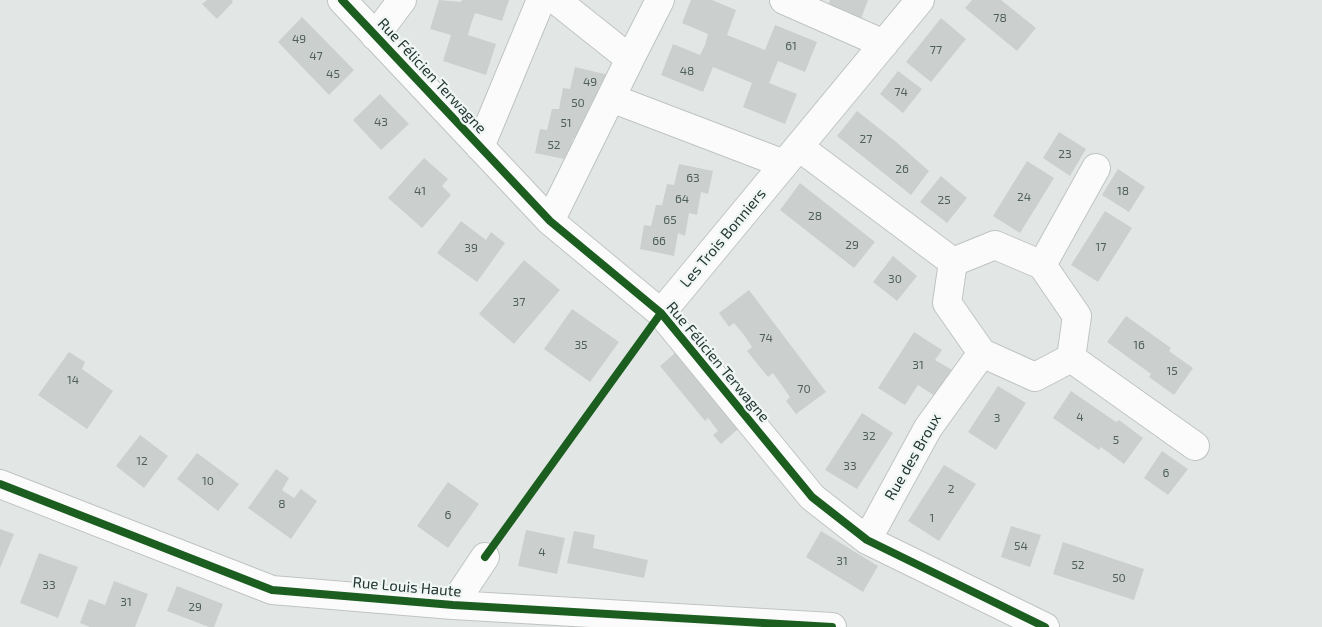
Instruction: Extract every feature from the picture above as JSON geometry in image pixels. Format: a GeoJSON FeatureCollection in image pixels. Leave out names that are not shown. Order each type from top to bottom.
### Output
{"type":"FeatureCollection","features":[{"type":"Feature","properties":{"kind":"street","name":"Rue Félicien Terwagne"},"geometry":{"type":"LineString","coordinates":[[342,0],[550,220],[661,313],[812,497],[867,540],[1045,627]]}},
{"type":"Feature","properties":{"kind":"street"},"geometry":{"type":"LineString","coordinates":[[375,36],[402,0]]}},
{"type":"Feature","properties":{"kind":"street"},"geometry":{"type":"LineString","coordinates":[[480,147],[541,0]]}},
{"type":"Feature","properties":{"kind":"street"},"geometry":{"type":"LineString","coordinates":[[556,0],[630,59]]}},
{"type":"Feature","properties":{"kind":"street"},"geometry":{"type":"LineString","coordinates":[[550,220],[660,0]]}},
{"type":"Feature","properties":{"kind":"street"},"geometry":{"type":"LineString","coordinates":[[784,0],[884,44]]}},
{"type":"Feature","properties":{"kind":"street","name":"Les Trois Bonniers"},"geometry":{"type":"LineString","coordinates":[[661,313],[920,0]]}},
{"type":"Feature","properties":{"kind":"street"},"geometry":{"type":"LineString","coordinates":[[611,98],[792,156],[953,262]]}},
{"type":"Feature","properties":{"kind":"street"},"geometry":{"type":"LineString","coordinates":[[1042,265],[1096,168]]}},
{"type":"Feature","properties":{"kind":"street"},"geometry":{"type":"LineString","coordinates":[[953,262],[995,245],[1042,265],[1077,316],[1071,358]]}},
{"type":"Feature","properties":{"kind":"street"},"geometry":{"type":"LineString","coordinates":[[953,262],[947,303],[982,353],[1035,376],[1071,358]]}},
{"type":"Feature","properties":{"kind":"street","name":"Rue des Broux"},"geometry":{"type":"LineString","coordinates":[[867,540],[928,428],[982,353]]}},
{"type":"Feature","properties":{"kind":"street"},"geometry":{"type":"LineString","coordinates":[[1071,358],[1195,446]]}},
{"type":"Feature","properties":{"kind":"street","name":"Rue Louis Haute"},"geometry":{"type":"LineString","coordinates":[[0,484],[272,590],[452,605],[832,627]]}},
{"type":"Feature","properties":{"kind":"street","name":"Rue Louis Haute"},"geometry":{"type":"LineString","coordinates":[[452,605],[485,557]]}},
{"type":"Feature","properties":{"kind":"building"},"geometry":{"type":"Polygon","coordinates":[[[207,0],[232,0],[233,2],[217,19],[202,4],[207,0]]]}},
{"type":"Feature","properties":{"kind":"building"},"geometry":{"type":"Polygon","coordinates":[[[439,0],[461,2],[462,0],[509,0],[502,21],[475,13],[471,24],[468,35],[496,44],[486,75],[443,61],[451,35],[430,29],[439,0]]]}},
{"type":"Feature","properties":{"kind":"building"},"geometry":{"type":"Polygon","coordinates":[[[691,0],[712,0],[736,10],[727,35],[765,50],[775,25],[817,42],[805,72],[778,61],[769,83],[797,94],[785,124],[743,107],[752,83],[713,67],[703,92],[661,75],[673,44],[700,55],[705,45],[708,34],[682,23],[691,0]]]}},
{"type":"Feature","properties":{"kind":"building"},"geometry":{"type":"Polygon","coordinates":[[[830,0],[868,0],[861,19],[828,5],[830,0]]]}},
{"type":"Feature","properties":{"kind":"building"},"geometry":{"type":"Polygon","coordinates":[[[972,0],[1001,0],[1036,28],[1017,51],[965,8],[972,0]]]}},
{"type":"Feature","properties":{"kind":"building"},"geometry":{"type":"Polygon","coordinates":[[[302,17],[354,70],[329,95],[278,42],[302,17]]]}},
{"type":"Feature","properties":{"kind":"building"},"geometry":{"type":"Polygon","coordinates":[[[941,18],[966,39],[931,82],[906,62],[941,18]]]}},
{"type":"Feature","properties":{"kind":"building"},"geometry":{"type":"Polygon","coordinates":[[[575,67],[609,75],[593,118],[585,117],[581,140],[573,138],[569,160],[535,153],[540,129],[547,130],[552,109],[559,109],[563,88],[570,89],[575,67]]]}},
{"type":"Feature","properties":{"kind":"building"},"geometry":{"type":"Polygon","coordinates":[[[898,71],[922,89],[903,113],[880,94],[898,71]]]}},
{"type":"Feature","properties":{"kind":"building"},"geometry":{"type":"Polygon","coordinates":[[[380,94],[409,124],[381,150],[353,120],[380,94]]]}},
{"type":"Feature","properties":{"kind":"building"},"geometry":{"type":"Polygon","coordinates":[[[857,111],[929,171],[911,195],[837,136],[857,111]]]}},
{"type":"Feature","properties":{"kind":"building"},"geometry":{"type":"Polygon","coordinates":[[[1059,132],[1086,149],[1070,176],[1043,158],[1059,132]]]}},
{"type":"Feature","properties":{"kind":"building"},"geometry":{"type":"Polygon","coordinates":[[[424,158],[448,179],[442,186],[451,195],[422,228],[388,198],[424,158]]]}},
{"type":"Feature","properties":{"kind":"building"},"geometry":{"type":"Polygon","coordinates":[[[1027,161],[1054,178],[1020,233],[993,216],[1027,161]]]}},
{"type":"Feature","properties":{"kind":"building"},"geometry":{"type":"Polygon","coordinates":[[[679,164],[713,171],[708,194],[701,192],[697,215],[689,213],[685,236],[678,233],[674,256],[640,249],[644,225],[651,226],[656,205],[662,205],[667,184],[674,185],[679,164]]]}},
{"type":"Feature","properties":{"kind":"building"},"geometry":{"type":"Polygon","coordinates":[[[1118,169],[1145,187],[1129,212],[1102,195],[1118,169]]]}},
{"type":"Feature","properties":{"kind":"building"},"geometry":{"type":"Polygon","coordinates":[[[941,176],[967,198],[947,223],[920,202],[941,176]]]}},
{"type":"Feature","properties":{"kind":"building"},"geometry":{"type":"Polygon","coordinates":[[[800,183],[875,242],[854,268],[780,210],[800,183]]]}},
{"type":"Feature","properties":{"kind":"building"},"geometry":{"type":"Polygon","coordinates":[[[1105,211],[1132,228],[1098,282],[1071,265],[1105,211]]]}},
{"type":"Feature","properties":{"kind":"building"},"geometry":{"type":"Polygon","coordinates":[[[461,221],[486,240],[491,232],[505,243],[477,282],[437,253],[461,221]]]}},
{"type":"Feature","properties":{"kind":"building"},"geometry":{"type":"Polygon","coordinates":[[[893,256],[917,276],[897,301],[873,282],[893,256]]]}},
{"type":"Feature","properties":{"kind":"building"},"geometry":{"type":"Polygon","coordinates":[[[524,260],[560,290],[514,344],[479,314],[524,260]]]}},
{"type":"Feature","properties":{"kind":"building"},"geometry":{"type":"Polygon","coordinates":[[[749,290],[826,392],[796,414],[786,401],[790,397],[773,373],[768,377],[747,351],[752,347],[744,335],[734,323],[729,327],[719,313],[749,290]]]}},
{"type":"Feature","properties":{"kind":"building"},"geometry":{"type":"Polygon","coordinates":[[[572,309],[619,342],[590,382],[544,349],[572,309]]]}},
{"type":"Feature","properties":{"kind":"building"},"geometry":{"type":"Polygon","coordinates":[[[1126,316],[1171,348],[1169,351],[1193,368],[1174,395],[1149,377],[1151,374],[1107,342],[1126,316]]]}},
{"type":"Feature","properties":{"kind":"building"},"geometry":{"type":"Polygon","coordinates":[[[914,332],[942,350],[935,360],[952,370],[935,396],[918,385],[905,405],[878,388],[914,332]]]}},
{"type":"Feature","properties":{"kind":"building"},"geometry":{"type":"Polygon","coordinates":[[[69,352],[85,362],[82,369],[113,391],[87,429],[38,395],[69,352]]]}},
{"type":"Feature","properties":{"kind":"building"},"geometry":{"type":"Polygon","coordinates":[[[675,353],[738,429],[721,444],[713,435],[718,431],[708,418],[705,421],[660,366],[675,353]]]}},
{"type":"Feature","properties":{"kind":"building"},"geometry":{"type":"Polygon","coordinates":[[[998,386],[1026,403],[996,450],[968,432],[998,386]]]}},
{"type":"Feature","properties":{"kind":"building"},"geometry":{"type":"Polygon","coordinates":[[[1071,391],[1116,422],[1119,420],[1143,438],[1124,464],[1101,447],[1099,450],[1053,418],[1071,391]]]}},
{"type":"Feature","properties":{"kind":"building"},"geometry":{"type":"Polygon","coordinates":[[[862,413],[893,433],[857,489],[825,470],[862,413]]]}},
{"type":"Feature","properties":{"kind":"building"},"geometry":{"type":"Polygon","coordinates":[[[140,435],[168,456],[144,488],[116,466],[140,435]]]}},
{"type":"Feature","properties":{"kind":"building"},"geometry":{"type":"Polygon","coordinates":[[[1162,451],[1188,469],[1168,495],[1144,478],[1162,451]]]}},
{"type":"Feature","properties":{"kind":"building"},"geometry":{"type":"Polygon","coordinates":[[[197,453],[239,484],[218,511],[177,479],[197,453]]]}},
{"type":"Feature","properties":{"kind":"building"},"geometry":{"type":"Polygon","coordinates":[[[944,465],[976,484],[939,541],[908,521],[944,465]]]}},
{"type":"Feature","properties":{"kind":"building"},"geometry":{"type":"Polygon","coordinates":[[[276,469],[289,478],[282,490],[294,498],[301,489],[317,501],[291,539],[248,508],[276,469]]]}},
{"type":"Feature","properties":{"kind":"building"},"geometry":{"type":"Polygon","coordinates":[[[448,482],[479,504],[448,548],[417,526],[448,482]]]}},
{"type":"Feature","properties":{"kind":"building"},"geometry":{"type":"Polygon","coordinates":[[[1011,526],[1041,535],[1030,567],[1001,557],[1011,526]]]}},
{"type":"Feature","properties":{"kind":"building"},"geometry":{"type":"Polygon","coordinates":[[[0,529],[14,534],[0,568],[0,529]]]}},
{"type":"Feature","properties":{"kind":"building"},"geometry":{"type":"Polygon","coordinates":[[[526,530],[565,538],[557,574],[518,566],[526,530]]]}},
{"type":"Feature","properties":{"kind":"building"},"geometry":{"type":"Polygon","coordinates":[[[574,531],[595,535],[593,548],[648,560],[644,578],[567,563],[574,531]]]}},
{"type":"Feature","properties":{"kind":"building"},"geometry":{"type":"Polygon","coordinates":[[[821,531],[878,566],[863,592],[806,557],[821,531]]]}},
{"type":"Feature","properties":{"kind":"building"},"geometry":{"type":"Polygon","coordinates":[[[1063,542],[1144,569],[1134,600],[1053,574],[1063,542]]]}},
{"type":"Feature","properties":{"kind":"building"},"geometry":{"type":"Polygon","coordinates":[[[39,553],[78,567],[58,618],[20,603],[39,553]]]}},
{"type":"Feature","properties":{"kind":"building"},"geometry":{"type":"Polygon","coordinates":[[[114,581],[148,594],[135,627],[90,627],[80,623],[89,599],[105,605],[114,581]]]}},
{"type":"Feature","properties":{"kind":"building"},"geometry":{"type":"Polygon","coordinates":[[[177,586],[223,604],[214,627],[209,627],[167,611],[177,586]]]}},
{"type":"Feature","properties":{"kind":"cycle path"},"geometry":{"type":"LineString","coordinates":[[342,0],[550,221],[661,313],[812,497],[867,540],[1045,627]]}},
{"type":"Feature","properties":{"kind":"cycle path"},"geometry":{"type":"LineString","coordinates":[[485,557],[661,313]]}},
{"type":"Feature","properties":{"kind":"cycle path"},"geometry":{"type":"LineString","coordinates":[[0,484],[272,590],[453,605],[832,627]]}}]}
